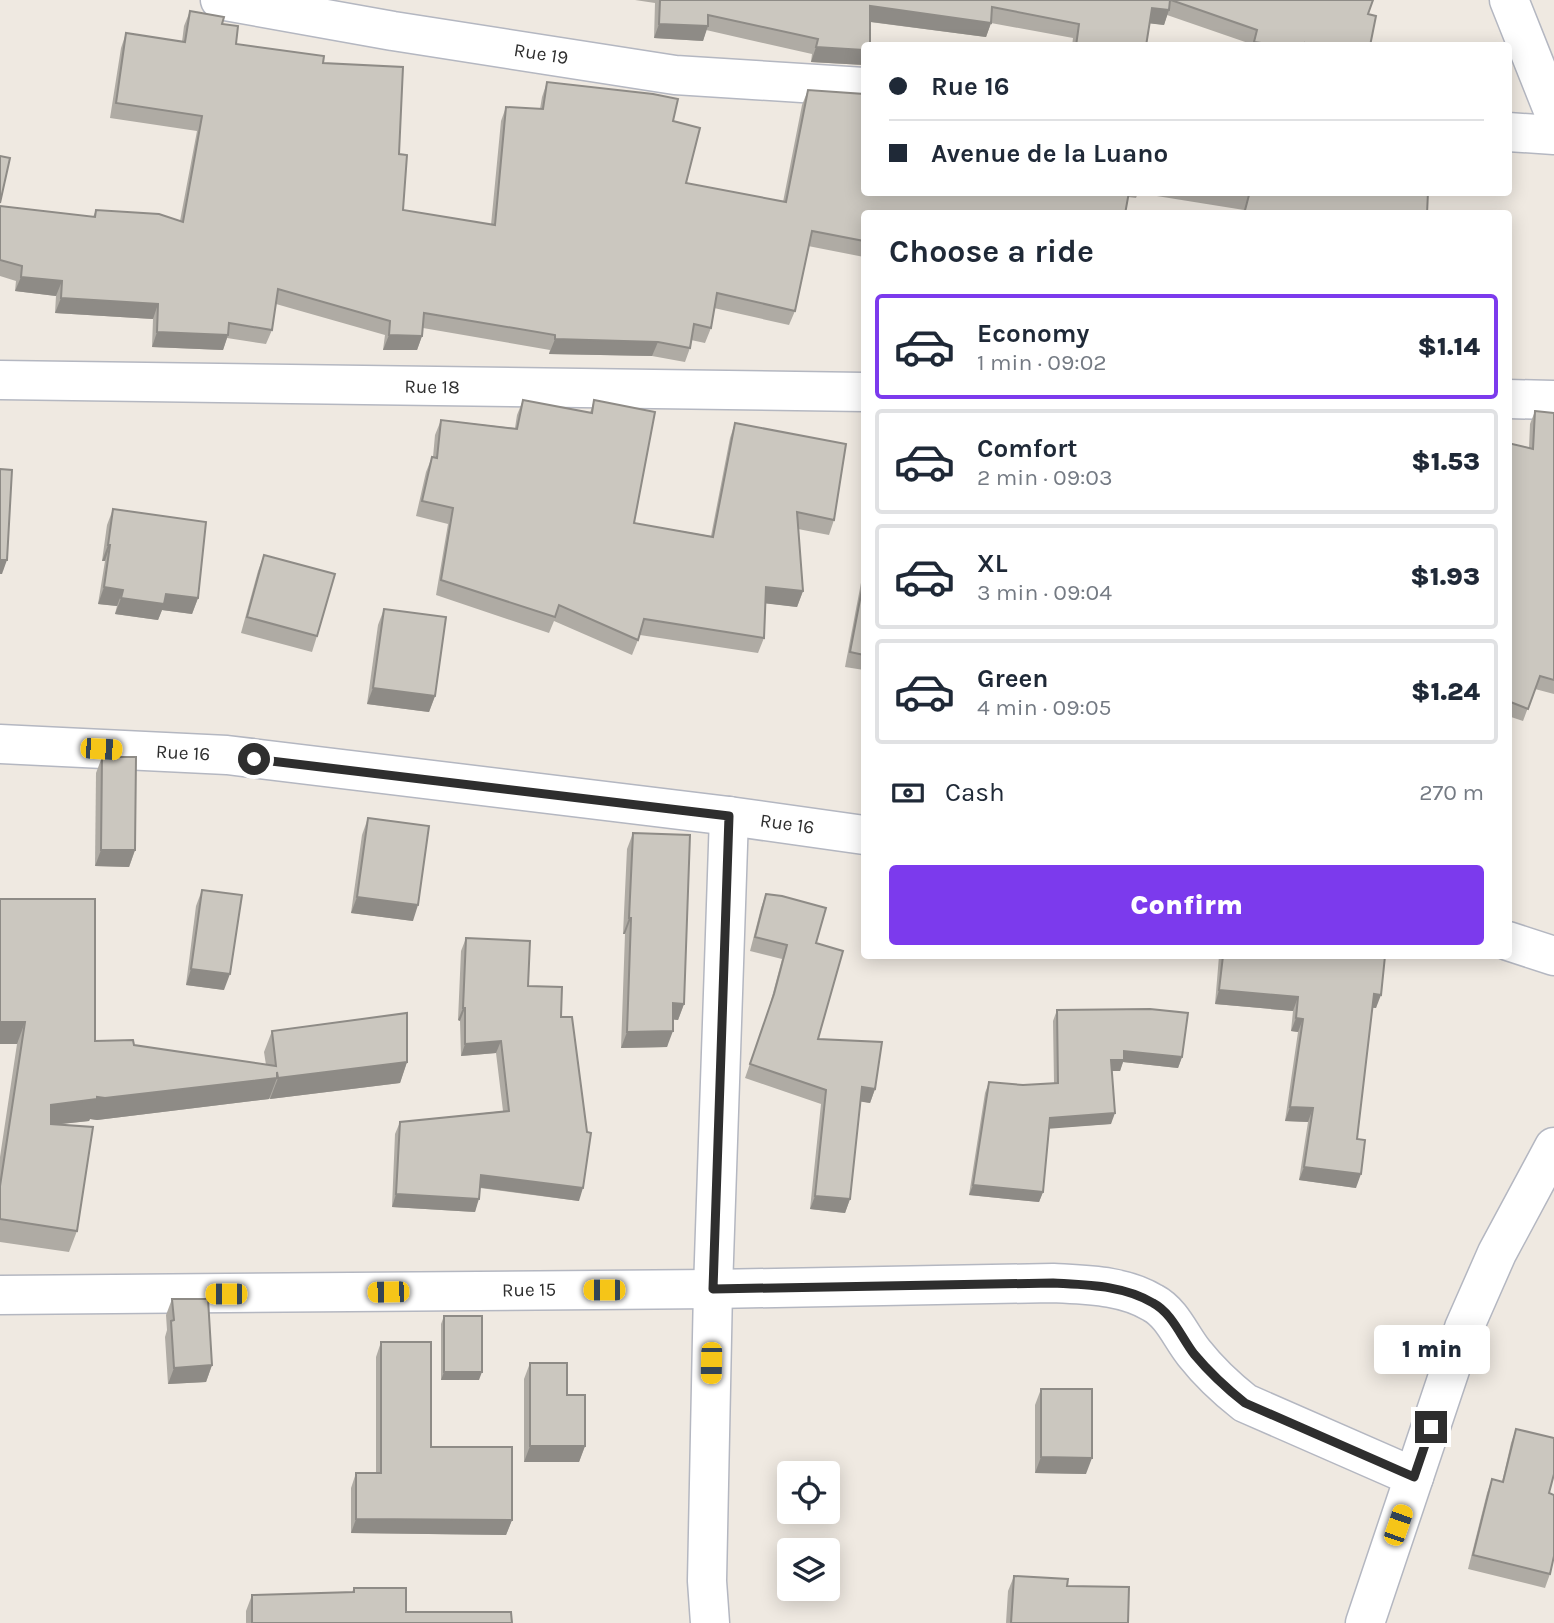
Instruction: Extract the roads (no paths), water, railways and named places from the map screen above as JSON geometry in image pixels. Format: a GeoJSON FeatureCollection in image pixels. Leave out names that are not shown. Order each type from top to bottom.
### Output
{"type":"FeatureCollection","features":[{"type":"Feature","properties":{"kind":"street","name":"Rue 19"},"geometry":{"type":"LineString","coordinates":[[220,0],[393,31],[675,75],[861,87]]}},
{"type":"Feature","properties":{"kind":"street"},"geometry":{"type":"LineString","coordinates":[[1508,0],[1554,113]]}},
{"type":"Feature","properties":{"kind":"street"},"geometry":{"type":"LineString","coordinates":[[1512,132],[1554,135]]}},
{"type":"Feature","properties":{"kind":"street","name":"Rue 18"},"geometry":{"type":"LineString","coordinates":[[0,380],[861,392]]}},
{"type":"Feature","properties":{"kind":"street"},"geometry":{"type":"LineString","coordinates":[[1512,399],[1554,400]]}},
{"type":"Feature","properties":{"kind":"street","name":"Rue 16"},"geometry":{"type":"LineString","coordinates":[[0,744],[227,755],[861,835]]}},
{"type":"Feature","properties":{"kind":"street"},"geometry":{"type":"LineString","coordinates":[[710,1623],[707,1581],[713,1289],[729,816]]}},
{"type":"Feature","properties":{"kind":"street"},"geometry":{"type":"LineString","coordinates":[[1512,942],[1554,956]]}},
{"type":"Feature","properties":{"kind":"street"},"geometry":{"type":"LineString","coordinates":[[1365,1623],[1464,1328],[1497,1253],[1553,1150]]}},
{"type":"Feature","properties":{"kind":"street","name":"Rue 15"},"geometry":{"type":"LineString","coordinates":[[0,1295],[713,1289],[1053,1283],[1119,1289],[1156,1304],[1208,1370],[1245,1403],[1414,1477]]}}]}
